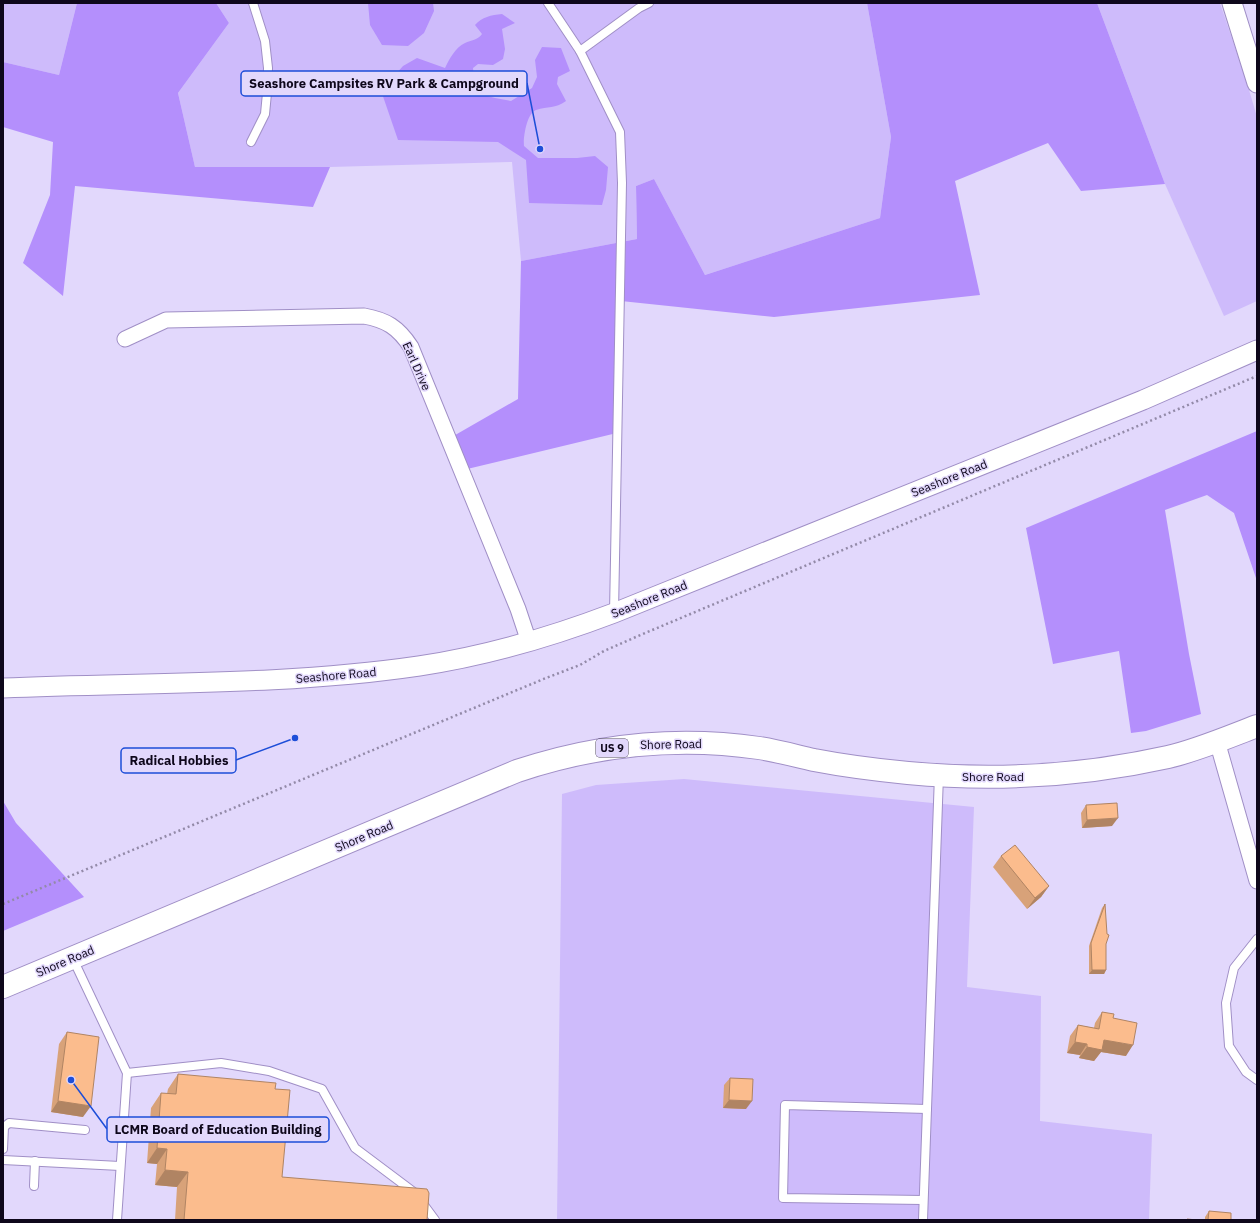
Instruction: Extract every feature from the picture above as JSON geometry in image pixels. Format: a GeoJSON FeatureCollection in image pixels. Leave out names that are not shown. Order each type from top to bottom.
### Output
{"type":"FeatureCollection","features":[{"type":"Feature","properties":{"kind":"main road","name":"Shore Road"},"geometry":{"type":"LineString","coordinates":[[3,987],[517,771],[577,754],[643,744],[686,742],[728,744],[761,748],[862,768],[939,775],[1018,776],[1111,768],[1170,757],[1217,742],[1257,726]]}},
{"type":"Feature","properties":{"kind":"street"},"geometry":{"type":"LineString","coordinates":[[1232,3],[1257,83]]}},
{"type":"Feature","properties":{"kind":"street","name":"Earl Drive"},"geometry":{"type":"LineString","coordinates":[[125,338],[166,320],[364,316],[378,319],[391,325],[402,334],[411,346],[515,602],[529,642]]}},
{"type":"Feature","properties":{"kind":"street","name":"Seashore Road"},"geometry":{"type":"LineString","coordinates":[[3,688],[247,681],[374,672],[420,666],[481,654],[529,642],[571,629],[614,613],[1136,403],[1257,350]]}},
{"type":"Feature","properties":{"kind":"street"},"geometry":{"type":"LineString","coordinates":[[1217,742],[1257,881]]}},
{"type":"Feature","properties":{"kind":"lane"},"geometry":{"type":"LineString","coordinates":[[250,142],[265,114],[268,74],[265,41],[253,3]]}},
{"type":"Feature","properties":{"kind":"lane"},"geometry":{"type":"LineString","coordinates":[[548,3],[580,51],[620,132],[622,191],[614,613]]}},
{"type":"Feature","properties":{"kind":"lane"},"geometry":{"type":"LineString","coordinates":[[580,51],[638,5],[649,3]]}},
{"type":"Feature","properties":{"kind":"lane"},"geometry":{"type":"LineString","coordinates":[[923,1220],[939,775]]}},
{"type":"Feature","properties":{"kind":"lane"},"geometry":{"type":"LineString","coordinates":[[1257,939],[1234,968],[1226,1003],[1229,1046],[1246,1072],[1257,1080]]}},
{"type":"Feature","properties":{"kind":"lane"},"geometry":{"type":"LineString","coordinates":[[73,958],[127,1073],[117,1220]]}},
{"type":"Feature","properties":{"kind":"lane"},"geometry":{"type":"LineString","coordinates":[[127,1073],[221,1063],[269,1071],[322,1089],[355,1148],[415,1194],[435,1220]]}},
{"type":"Feature","properties":{"kind":"lane"},"geometry":{"type":"LineString","coordinates":[[924,1200],[783,1198],[785,1105],[927,1109]]}},
{"type":"Feature","properties":{"kind":"lane"},"geometry":{"type":"LineString","coordinates":[[3,1149],[4,1126],[9,1123],[85,1130]]}},
{"type":"Feature","properties":{"kind":"lane"},"geometry":{"type":"LineString","coordinates":[[3,1160],[120,1166]]}},
{"type":"Feature","properties":{"kind":"lane"},"geometry":{"type":"LineString","coordinates":[[34,1186],[35,1161]]}},
{"type":"Feature","properties":{"kind":"path"},"geometry":{"type":"LineString","coordinates":[[3,904],[580,665],[604,651],[638,636],[1257,376]]}},
{"type":"Feature","properties":{"kind":"shaded area"},"geometry":{"type":"Polygon","coordinates":[[[3,3],[77,3],[59,75],[3,62],[3,3]]]}},
{"type":"Feature","properties":{"kind":"shaded area"},"geometry":{"type":"Polygon","coordinates":[[[77,3],[216,3],[229,23],[178,93],[195,167],[330,167],[313,207],[75,186],[63,296],[23,263],[50,195],[53,142],[3,127],[3,62],[59,75],[77,3]]]}},
{"type":"Feature","properties":{"kind":"shaded area"},"geometry":{"type":"Polygon","coordinates":[[[216,3],[867,3],[891,137],[880,218],[705,275],[654,179],[636,186],[637,239],[521,261],[512,162],[330,167],[195,167],[178,93],[229,23],[216,3]]]}},
{"type":"Feature","properties":{"kind":"shaded area"},"geometry":{"type":"Polygon","coordinates":[[[368,3],[433,3],[434,11],[424,33],[408,46],[382,45],[370,25],[368,3]]]}},
{"type":"Feature","properties":{"kind":"shaded area"},"geometry":{"type":"Polygon","coordinates":[[[867,3],[1097,3],[1165,184],[1081,191],[1048,143],[955,181],[980,295],[774,317],[621,301],[621,432],[463,470],[450,438],[518,399],[521,261],[637,239],[636,186],[654,179],[705,275],[880,218],[891,137],[867,3]]]}},
{"type":"Feature","properties":{"kind":"shaded area"},"geometry":{"type":"Polygon","coordinates":[[[1097,3],[1220,3],[1257,117],[1257,301],[1224,316],[1165,184],[1097,3]]]}},
{"type":"Feature","properties":{"kind":"shaded area"},"geometry":{"type":"Polygon","coordinates":[[[502,14],[515,23],[502,29],[505,49],[503,59],[493,65],[478,64],[473,68],[475,88],[480,94],[511,101],[532,88],[537,77],[535,60],[542,47],[561,48],[570,71],[558,77],[557,84],[566,101],[558,105],[533,112],[526,126],[524,146],[538,158],[577,158],[595,156],[608,167],[606,190],[602,205],[529,203],[526,160],[498,142],[398,140],[376,76],[395,75],[403,66],[417,58],[445,68],[458,48],[465,43],[478,38],[482,34],[475,25],[478,22],[487,17],[502,14]]]}},
{"type":"Feature","properties":{"kind":"shaded area"},"geometry":{"type":"Polygon","coordinates":[[[1257,431],[1257,581],[1234,513],[1207,495],[1165,510],[1189,654],[1201,714],[1146,731],[1131,733],[1119,651],[1053,664],[1026,528],[1257,431]]]}},
{"type":"Feature","properties":{"kind":"shaded area"},"geometry":{"type":"Polygon","coordinates":[[[684,779],[974,807],[967,987],[1041,996],[1040,1121],[1152,1134],[1149,1220],[557,1220],[562,794],[596,785],[684,779]]]}},
{"type":"Feature","properties":{"kind":"shaded area"},"geometry":{"type":"Polygon","coordinates":[[[3,801],[16,823],[84,897],[3,931],[3,801]]]}},
{"type":"Feature","properties":{"kind":"building"},"geometry":{"type":"Polygon","coordinates":[[[1117,803],[1118,818],[1087,820],[1086,805],[1117,803]]]}},
{"type":"Feature","properties":{"kind":"building"},"geometry":{"type":"Polygon","coordinates":[[[1015,845],[1049,886],[1035,898],[1001,856],[1015,845]]]}},
{"type":"Feature","properties":{"kind":"building"},"geometry":{"type":"Polygon","coordinates":[[[1105,904],[1107,934],[1109,935],[1106,944],[1106,970],[1092,970],[1091,943],[1105,904]]]}},
{"type":"Feature","properties":{"kind":"building"},"geometry":{"type":"Polygon","coordinates":[[[1102,1012],[1114,1014],[1113,1018],[1137,1023],[1133,1045],[1104,1040],[1102,1050],[1087,1047],[1087,1044],[1075,1042],[1078,1025],[1099,1029],[1102,1012]]]}},
{"type":"Feature","properties":{"kind":"building"},"geometry":{"type":"Polygon","coordinates":[[[67,1032],[99,1037],[91,1106],[58,1101],[67,1032]]]}},
{"type":"Feature","properties":{"kind":"building"},"geometry":{"type":"Polygon","coordinates":[[[178,1074],[276,1083],[275,1089],[290,1090],[282,1177],[427,1189],[429,1193],[427,1220],[184,1220],[188,1172],[165,1170],[167,1149],[157,1148],[161,1093],[176,1094],[178,1074]]]}},
{"type":"Feature","properties":{"kind":"building"},"geometry":{"type":"Polygon","coordinates":[[[730,1078],[753,1079],[752,1101],[729,1100],[730,1078]]]}},
{"type":"Feature","properties":{"kind":"building"},"geometry":{"type":"Polygon","coordinates":[[[1209,1211],[1231,1213],[1231,1220],[1208,1220],[1209,1211]]]}},
{"type":"Feature","properties":{"kind":"place","name":"Seashore Campsites RV Park & Campground"},"geometry":{"type":"Point","coordinates":[540,149]}},
{"type":"Feature","properties":{"kind":"place","name":"Radical Hobbies"},"geometry":{"type":"Point","coordinates":[295,738]}},
{"type":"Feature","properties":{"kind":"place","name":"LCMR Board of Education Building"},"geometry":{"type":"Point","coordinates":[71,1080]}}]}
